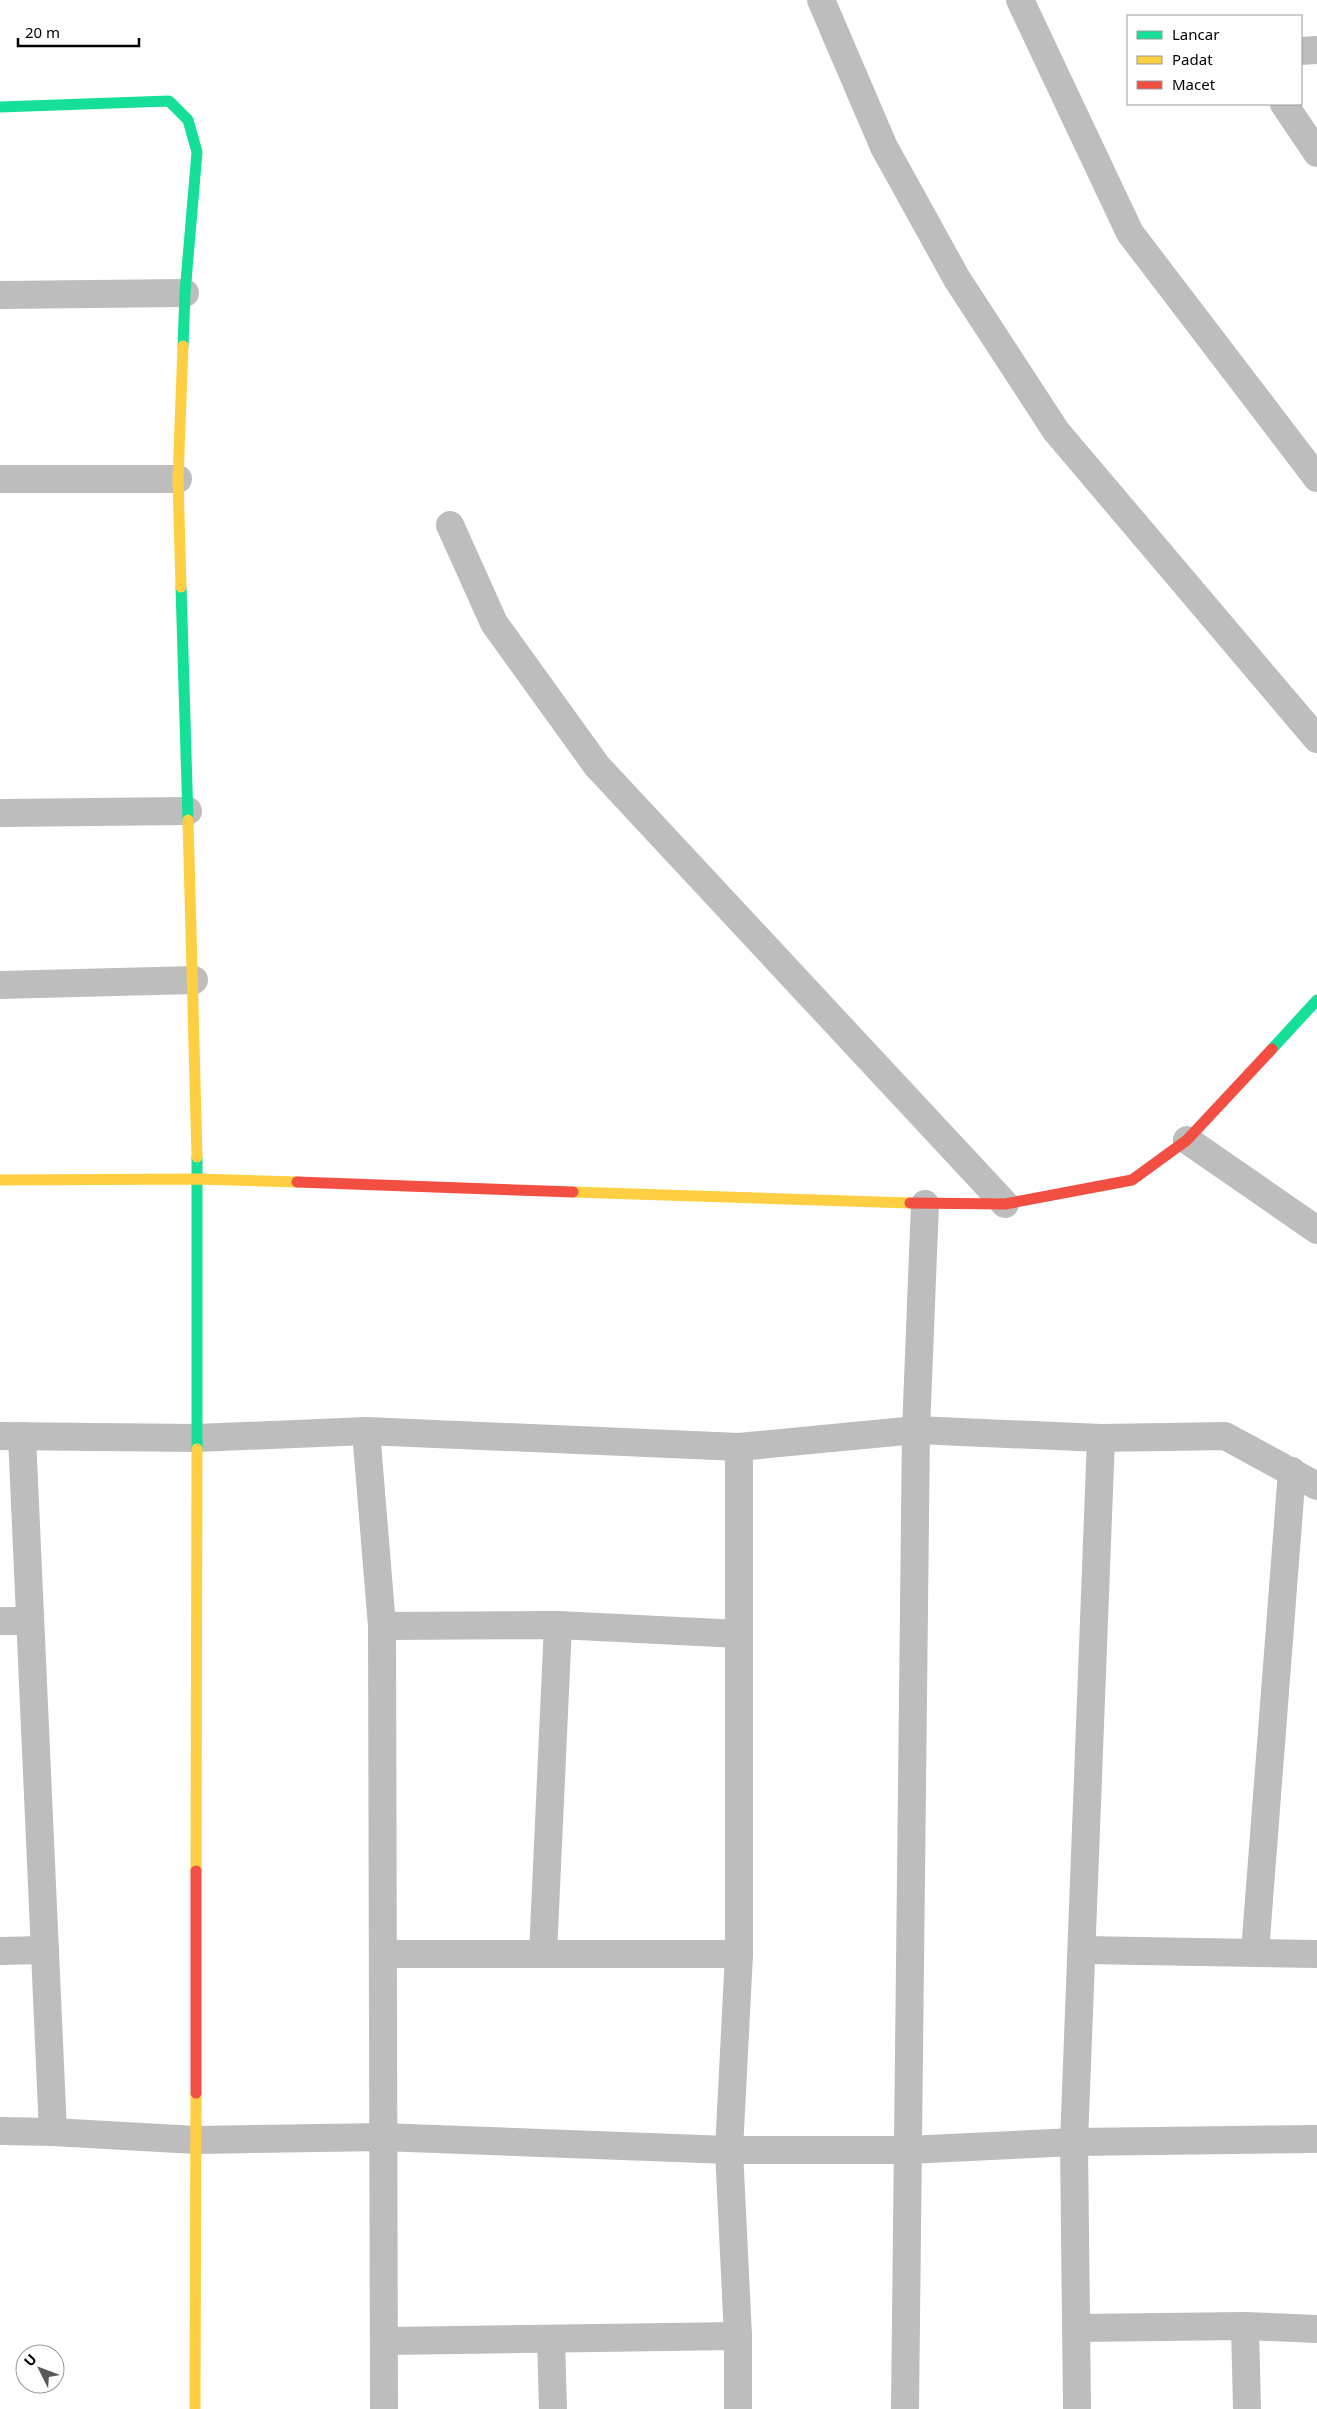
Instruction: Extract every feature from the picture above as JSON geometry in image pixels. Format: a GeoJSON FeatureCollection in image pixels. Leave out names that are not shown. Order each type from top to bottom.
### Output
{"type":"FeatureCollection","features":[{"type":"Feature","properties":{"kind":"street"},"geometry":{"type":"LineString","coordinates":[[821,0],[884,147],[957,279],[1056,431],[1317,738]]}},
{"type":"Feature","properties":{"kind":"street"},"geometry":{"type":"LineString","coordinates":[[1020,0],[1130,233],[1317,478]]}},
{"type":"Feature","properties":{"kind":"street"},"geometry":{"type":"LineString","coordinates":[[1302,51],[1317,50]]}},
{"type":"Feature","properties":{"kind":"street"},"geometry":{"type":"LineString","coordinates":[[0,107],[169,100],[188,120],[196,152],[185,292],[178,479],[194,980],[198,1179],[195,2409]]}},
{"type":"Feature","properties":{"kind":"street"},"geometry":{"type":"LineString","coordinates":[[1285,105],[1317,153]]}},
{"type":"Feature","properties":{"kind":"street"},"geometry":{"type":"LineString","coordinates":[[0,295],[185,292]]}},
{"type":"Feature","properties":{"kind":"street"},"geometry":{"type":"LineString","coordinates":[[0,479],[178,479]]}},
{"type":"Feature","properties":{"kind":"street"},"geometry":{"type":"LineString","coordinates":[[450,525],[494,623],[597,766],[1005,1204]]}},
{"type":"Feature","properties":{"kind":"street"},"geometry":{"type":"LineString","coordinates":[[0,813],[188,811]]}},
{"type":"Feature","properties":{"kind":"street"},"geometry":{"type":"LineString","coordinates":[[0,986],[194,980]]}},
{"type":"Feature","properties":{"kind":"street"},"geometry":{"type":"LineString","coordinates":[[0,1180],[198,1179],[925,1204],[1005,1204],[1132,1180],[1187,1140],[1317,1000]]}},
{"type":"Feature","properties":{"kind":"street"},"geometry":{"type":"LineString","coordinates":[[1187,1140],[1317,1230]]}},
{"type":"Feature","properties":{"kind":"street"},"geometry":{"type":"LineString","coordinates":[[905,2409],[916,1430],[925,1204]]}},
{"type":"Feature","properties":{"kind":"street"},"geometry":{"type":"LineString","coordinates":[[53,2132],[30,1621],[11,1436],[197,1438],[366,1431],[739,1447],[916,1430],[1101,1438],[1225,1436],[1317,1486]]}},
{"type":"Feature","properties":{"kind":"street"},"geometry":{"type":"LineString","coordinates":[[366,1431],[382,1626],[384,2409]]}},
{"type":"Feature","properties":{"kind":"street"},"geometry":{"type":"LineString","coordinates":[[1077,2409],[1074,2142],[1101,1438]]}},
{"type":"Feature","properties":{"kind":"street"},"geometry":{"type":"LineString","coordinates":[[738,2409],[738,2336],[729,2150],[738,1954],[739,1447]]}},
{"type":"Feature","properties":{"kind":"street"},"geometry":{"type":"LineString","coordinates":[[1255,1952],[1292,1471]]}},
{"type":"Feature","properties":{"kind":"street"},"geometry":{"type":"LineString","coordinates":[[0,1621],[30,1621]]}},
{"type":"Feature","properties":{"kind":"street"},"geometry":{"type":"LineString","coordinates":[[382,1626],[558,1625],[739,1634]]}},
{"type":"Feature","properties":{"kind":"street"},"geometry":{"type":"LineString","coordinates":[[543,1954],[558,1625]]}},
{"type":"Feature","properties":{"kind":"street"},"geometry":{"type":"LineString","coordinates":[[0,1951],[45,1950]]}},
{"type":"Feature","properties":{"kind":"street"},"geometry":{"type":"LineString","coordinates":[[1082,1950],[1317,1954]]}},
{"type":"Feature","properties":{"kind":"street"},"geometry":{"type":"LineString","coordinates":[[383,1954],[738,1954]]}},
{"type":"Feature","properties":{"kind":"street"},"geometry":{"type":"LineString","coordinates":[[0,2131],[196,2140],[382,2137],[729,2150],[907,2150],[1074,2142],[1317,2139]]}},
{"type":"Feature","properties":{"kind":"street"},"geometry":{"type":"LineString","coordinates":[[1077,2328],[1245,2326],[1317,2328]]}},
{"type":"Feature","properties":{"kind":"street"},"geometry":{"type":"LineString","coordinates":[[1245,2326],[1247,2409]]}},
{"type":"Feature","properties":{"kind":"street"},"geometry":{"type":"LineString","coordinates":[[384,2341],[738,2336]]}},
{"type":"Feature","properties":{"kind":"street"},"geometry":{"type":"LineString","coordinates":[[551,2339],[553,2409]]}},
{"type":"Feature","properties":{"kind":"traffic: fast"},"geometry":{"type":"LineString","coordinates":[[0,107],[169,101],[188,120],[197,152],[185,293],[183,346]]}},
{"type":"Feature","properties":{"kind":"traffic: fast"},"geometry":{"type":"LineString","coordinates":[[181,587],[188,820]]}},
{"type":"Feature","properties":{"kind":"traffic: fast"},"geometry":{"type":"LineString","coordinates":[[1272,1049],[1317,1000]]}},
{"type":"Feature","properties":{"kind":"traffic: fast"},"geometry":{"type":"LineString","coordinates":[[197,1157],[197,1449]]}},
{"type":"Feature","properties":{"kind":"traffic: slow"},"geometry":{"type":"LineString","coordinates":[[181,587],[178,479],[183,346]]}},
{"type":"Feature","properties":{"kind":"traffic: slow"},"geometry":{"type":"LineString","coordinates":[[188,820],[197,1157]]}},
{"type":"Feature","properties":{"kind":"traffic: slow"},"geometry":{"type":"LineString","coordinates":[[0,1180],[198,1179],[297,1182]]}},
{"type":"Feature","properties":{"kind":"traffic: slow"},"geometry":{"type":"LineString","coordinates":[[573,1192],[910,1203]]}},
{"type":"Feature","properties":{"kind":"traffic: slow"},"geometry":{"type":"LineString","coordinates":[[196,1871],[197,1449]]}},
{"type":"Feature","properties":{"kind":"traffic: slow"},"geometry":{"type":"LineString","coordinates":[[195,2409],[196,2093]]}},
{"type":"Feature","properties":{"kind":"traffic: jam"},"geometry":{"type":"LineString","coordinates":[[910,1203],[1005,1204],[1132,1180],[1187,1140],[1272,1049]]}},
{"type":"Feature","properties":{"kind":"traffic: jam"},"geometry":{"type":"LineString","coordinates":[[297,1182],[573,1192]]}},
{"type":"Feature","properties":{"kind":"traffic: jam"},"geometry":{"type":"LineString","coordinates":[[196,1871],[196,2093]]}}]}
